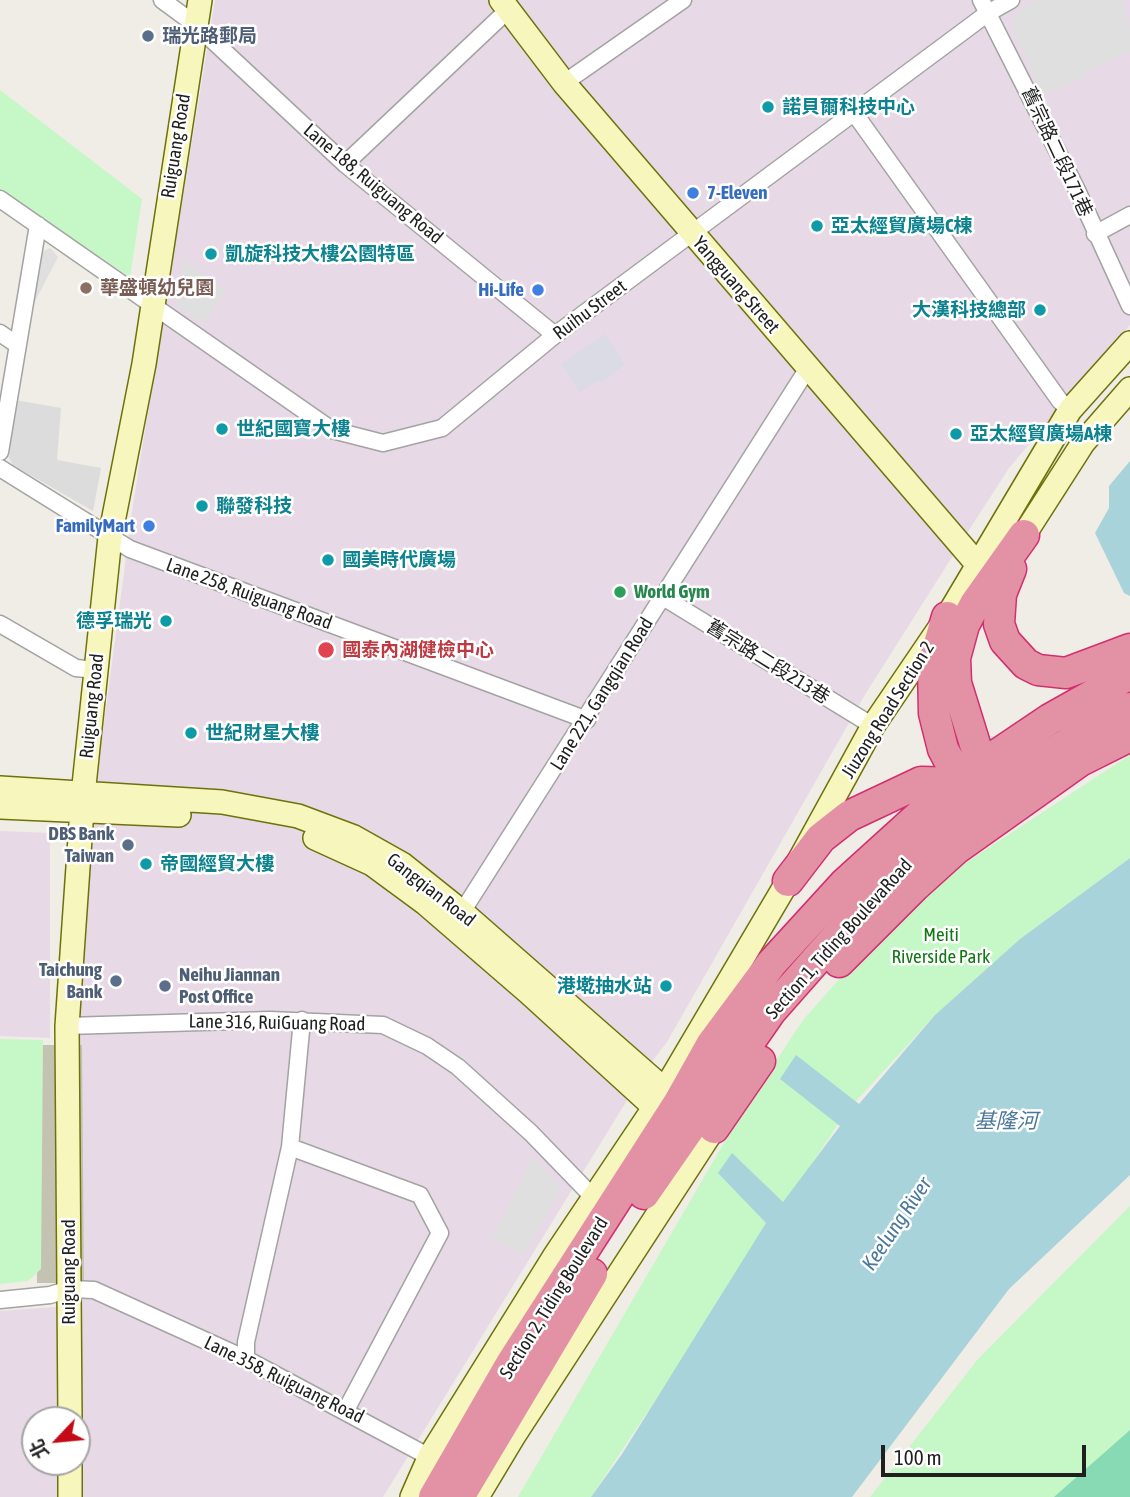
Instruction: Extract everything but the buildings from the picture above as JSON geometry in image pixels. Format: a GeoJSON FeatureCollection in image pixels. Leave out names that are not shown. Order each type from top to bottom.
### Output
{"type":"FeatureCollection","features":[{"type":"Feature","properties":{"kind":"highway"},"geometry":{"type":"LineString","coordinates":[[1024,535],[999,609],[999,624],[1013,653],[1038,670],[1066,673],[1130,649]]}},
{"type":"Feature","properties":{"kind":"highway"},"geometry":{"type":"LineString","coordinates":[[971,774],[956,682],[955,659],[964,625],[975,604],[1024,535]]}},
{"type":"Feature","properties":{"kind":"highway"},"geometry":{"type":"LineString","coordinates":[[947,617],[933,664],[934,713],[943,749],[991,794]]}},
{"type":"Feature","properties":{"kind":"highway","name":"Section 1, Tiding BoulevaRoad"},"geometry":{"type":"LineString","coordinates":[[683,1118],[711,1045],[764,974],[807,923],[878,851],[971,774],[1050,719],[1130,674]]}},
{"type":"Feature","properties":{"kind":"highway","name":"Section 1, Tiding BoulevaRoad"},"geometry":{"type":"LineString","coordinates":[[683,1118],[771,1011],[884,883],[991,794],[1073,740],[1130,708]]}},
{"type":"Feature","properties":{"kind":"highway"},"geometry":{"type":"LineString","coordinates":[[683,1118],[770,1046],[816,986],[915,886],[956,849],[1080,761],[1130,736]]}},
{"type":"Feature","properties":{"kind":"highway"},"geometry":{"type":"LineString","coordinates":[[788,881],[821,838],[849,816],[921,782],[971,774]]}},
{"type":"Feature","properties":{"kind":"highway","name":"Section 2, Tiding Boulevard"},"geometry":{"type":"LineString","coordinates":[[434,1497],[466,1482],[605,1254],[683,1118]]}},
{"type":"Feature","properties":{"kind":"street","name":"Lane 188, Ruiguang Road"},"geometry":{"type":"LineString","coordinates":[[162,0],[196,25],[345,164],[555,335]]}},
{"type":"Feature","properties":{"kind":"street","name":"Ruiguang Road"},"geometry":{"type":"LineString","coordinates":[[70,1406],[67,1026],[82,803],[110,537],[152,305],[200,0]]}},
{"type":"Feature","properties":{"kind":"street"},"geometry":{"type":"LineString","coordinates":[[564,83],[683,0]]}},
{"type":"Feature","properties":{"kind":"street","name":"Ruihu Street"},"geometry":{"type":"LineString","coordinates":[[0,199],[332,430],[383,443],[442,428],[555,335],[855,114],[985,6],[1011,0]]}},
{"type":"Feature","properties":{"kind":"street"},"geometry":{"type":"LineString","coordinates":[[345,164],[505,5]]}},
{"type":"Feature","properties":{"kind":"street","name":"Yangguang Street"},"geometry":{"type":"LineString","coordinates":[[505,5],[564,83],[978,565]]}},
{"type":"Feature","properties":{"kind":"street","name":"舊宗路二段171巷"},"geometry":{"type":"LineString","coordinates":[[985,6],[1076,188],[1130,306]]}},
{"type":"Feature","properties":{"kind":"street"},"geometry":{"type":"LineString","coordinates":[[855,114],[1060,401],[1070,410]]}},
{"type":"Feature","properties":{"kind":"street"},"geometry":{"type":"LineString","coordinates":[[1095,234],[1130,215]]}},
{"type":"Feature","properties":{"kind":"street"},"geometry":{"type":"LineString","coordinates":[[0,452],[38,225]]}},
{"type":"Feature","properties":{"kind":"street"},"geometry":{"type":"LineString","coordinates":[[0,333],[16,344]]}},
{"type":"Feature","properties":{"kind":"street","name":"Jiuzong Road Section 2"},"geometry":{"type":"LineString","coordinates":[[683,1118],[788,881],[873,726],[947,617],[1070,410],[1130,342]]}},
{"type":"Feature","properties":{"kind":"street","name":"Lane 221, Gangqian Road"},"geometry":{"type":"LineString","coordinates":[[462,912],[587,720],[808,368]]}},
{"type":"Feature","properties":{"kind":"street"},"geometry":{"type":"LineString","coordinates":[[1024,535],[1083,443],[1130,389]]}},
{"type":"Feature","properties":{"kind":"street","name":"Lane 258, Ruiguang Road"},"geometry":{"type":"LineString","coordinates":[[0,468],[130,549],[587,720]]}},
{"type":"Feature","properties":{"kind":"street","name":"舊宗路二段213巷"},"geometry":{"type":"LineString","coordinates":[[663,597],[873,726]]}},
{"type":"Feature","properties":{"kind":"street"},"geometry":{"type":"LineString","coordinates":[[0,624],[76,668],[96,670]]}},
{"type":"Feature","properties":{"kind":"street","name":"Gangqian Road"},"geometry":{"type":"LineString","coordinates":[[0,788],[82,803],[252,818],[317,839],[372,864],[452,925],[683,1118]]}},
{"type":"Feature","properties":{"kind":"street","name":"Gangqian Road"},"geometry":{"type":"LineString","coordinates":[[0,807],[82,803],[222,802],[298,816],[354,837],[402,864],[462,912],[683,1118]]}},
{"type":"Feature","properties":{"kind":"street"},"geometry":{"type":"LineString","coordinates":[[246,1359],[246,1342],[290,1147],[302,1020]]}},
{"type":"Feature","properties":{"kind":"street","name":"Lane 316, RuiGuang Road"},"geometry":{"type":"LineString","coordinates":[[67,1026],[302,1020],[383,1025],[427,1045],[458,1067],[531,1133],[592,1196]]}},
{"type":"Feature","properties":{"kind":"street","name":"Section 2, Tiding Boulevard"},"geometry":{"type":"LineString","coordinates":[[412,1497],[466,1482],[592,1196],[683,1118]]}},
{"type":"Feature","properties":{"kind":"street"},"geometry":{"type":"LineString","coordinates":[[290,1147],[420,1195],[440,1233],[346,1410]]}},
{"type":"Feature","properties":{"kind":"street"},"geometry":{"type":"LineString","coordinates":[[0,1300],[50,1295],[69,1289]]}},
{"type":"Feature","properties":{"kind":"street","name":"Lane 358, Ruiguang Road"},"geometry":{"type":"LineString","coordinates":[[69,1289],[94,1290],[246,1359],[346,1410],[466,1482]]}},
{"type":"Feature","properties":{"kind":"street"},"geometry":{"type":"LineString","coordinates":[[70,1476],[70,1497]]}},
{"type":"Feature","properties":{"kind":"shaded area"},"geometry":{"type":"Polygon","coordinates":[[[215,0],[1130,0],[1130,325],[1009,468],[971,527],[866,693],[667,1042],[645,1071],[383,1497],[0,1497],[0,1311],[69,1306],[77,989],[97,776],[133,505],[215,0]]]}},
{"type":"Feature","properties":{"kind":"shaded area"},"geometry":{"type":"Polygon","coordinates":[[[1037,0],[1123,0],[1130,30],[1130,51],[1084,73],[1085,77],[1043,95],[1011,26],[1019,10],[1037,0]]]}},
{"type":"Feature","properties":{"kind":"shaded area"},"geometry":{"type":"Polygon","coordinates":[[[50,248],[58,257],[30,311],[39,254],[50,248]]]}},
{"type":"Feature","properties":{"kind":"shaded area"},"geometry":{"type":"Polygon","coordinates":[[[184,259],[227,291],[202,324],[176,305],[184,259]]]}},
{"type":"Feature","properties":{"kind":"shaded area"},"geometry":{"type":"Polygon","coordinates":[[[605,334],[625,364],[601,383],[598,380],[580,392],[561,364],[605,334]]]}},
{"type":"Feature","properties":{"kind":"shaded area"},"geometry":{"type":"Polygon","coordinates":[[[15,400],[61,408],[57,460],[101,468],[93,511],[13,465],[9,458],[15,400]]]}},
{"type":"Feature","properties":{"kind":"shaded area"},"geometry":{"type":"Polygon","coordinates":[[[0,831],[50,833],[50,1038],[0,1036],[0,831]]]}},
{"type":"Feature","properties":{"kind":"shaded area"},"geometry":{"type":"Polygon","coordinates":[[[36,1045],[82,1045],[84,1283],[37,1283],[36,1045]]]}},
{"type":"Feature","properties":{"kind":"shaded area"},"geometry":{"type":"Polygon","coordinates":[[[533,1156],[561,1189],[523,1255],[492,1238],[533,1156]]]}},
{"type":"Feature","properties":{"kind":"green space"},"geometry":{"type":"Polygon","coordinates":[[[0,90],[142,199],[130,277],[0,190],[0,90]]]}},
{"type":"Feature","properties":{"kind":"green space","name":"Meiti Riverside Park"},"geometry":{"type":"Polygon","coordinates":[[[1130,755],[1130,858],[1020,939],[935,1015],[846,1112],[591,1497],[518,1497],[739,1117],[803,1020],[859,957],[947,875],[1130,755]]]}},
{"type":"Feature","properties":{"kind":"green space"},"geometry":{"type":"Polygon","coordinates":[[[0,1039],[43,1040],[41,1269],[28,1281],[0,1284],[0,1039]]]}},
{"type":"Feature","properties":{"kind":"green space"},"geometry":{"type":"Polygon","coordinates":[[[1130,1206],[1130,1497],[870,1497],[978,1359],[1130,1206]]]}},
{"type":"Feature","properties":{"kind":"green space"},"geometry":{"type":"Polygon","coordinates":[[[1130,1430],[1130,1497],[1054,1497],[1130,1430]]]}},
{"type":"Feature","properties":{"kind":"water"},"geometry":{"type":"Polygon","coordinates":[[[1130,461],[1130,596],[1124,593],[1095,533],[1109,508],[1109,486],[1130,461]]]}},
{"type":"Feature","properties":{"kind":"water","name":"基隆河"},"geometry":{"type":"Polygon","coordinates":[[[1130,858],[1130,1175],[1009,1289],[852,1497],[591,1497],[622,1454],[766,1223],[718,1173],[732,1153],[783,1202],[840,1126],[780,1079],[796,1055],[859,1104],[935,1015],[1020,939],[1130,858]]]}},
{"type":"Feature","properties":{"kind":"place","name":"瑞光路郵局"},"geometry":{"type":"Point","coordinates":[148,36]}},
{"type":"Feature","properties":{"kind":"place","name":"諾貝爾科技中心"},"geometry":{"type":"Point","coordinates":[768,107]}},
{"type":"Feature","properties":{"kind":"place","name":"7-Eleven"},"geometry":{"type":"Point","coordinates":[693,193]}},
{"type":"Feature","properties":{"kind":"place","name":"亞太經貿廣場C棟"},"geometry":{"type":"Point","coordinates":[817,226]}},
{"type":"Feature","properties":{"kind":"place","name":"凱旋科技大樓公園特區"},"geometry":{"type":"Point","coordinates":[211,254]}},
{"type":"Feature","properties":{"kind":"place","name":"華盛頓幼兒園"},"geometry":{"type":"Point","coordinates":[86,288]}},
{"type":"Feature","properties":{"kind":"place","name":"Hi-Life"},"geometry":{"type":"Point","coordinates":[538,290]}},
{"type":"Feature","properties":{"kind":"place","name":"大漢科技總部"},"geometry":{"type":"Point","coordinates":[1040,310]}},
{"type":"Feature","properties":{"kind":"place","name":"世紀國寶大樓"},"geometry":{"type":"Point","coordinates":[222,429]}},
{"type":"Feature","properties":{"kind":"place","name":"亞太經貿廣場A棟"},"geometry":{"type":"Point","coordinates":[956,434]}},
{"type":"Feature","properties":{"kind":"place","name":"聯發科技"},"geometry":{"type":"Point","coordinates":[202,506]}},
{"type":"Feature","properties":{"kind":"place","name":"FamilyMart"},"geometry":{"type":"Point","coordinates":[149,526]}},
{"type":"Feature","properties":{"kind":"place","name":"國美時代廣場"},"geometry":{"type":"Point","coordinates":[328,560]}},
{"type":"Feature","properties":{"kind":"place","name":"World Gym"},"geometry":{"type":"Point","coordinates":[620,592]}},
{"type":"Feature","properties":{"kind":"place","name":"德孚瑞光"},"geometry":{"type":"Point","coordinates":[166,621]}},
{"type":"Feature","properties":{"kind":"place","name":"國泰內湖健檢中心"},"geometry":{"type":"Point","coordinates":[326,650]}},
{"type":"Feature","properties":{"kind":"place","name":"世紀財星大樓"},"geometry":{"type":"Point","coordinates":[191,733]}},
{"type":"Feature","properties":{"kind":"place","name":"DBS Bank Taiwan"},"geometry":{"type":"Point","coordinates":[128,845]}},
{"type":"Feature","properties":{"kind":"place","name":"帝國經貿大樓"},"geometry":{"type":"Point","coordinates":[146,864]}},
{"type":"Feature","properties":{"kind":"place","name":"Taichung Bank"},"geometry":{"type":"Point","coordinates":[116,981]}},
{"type":"Feature","properties":{"kind":"place","name":"Neihu Jiannan Post Office"},"geometry":{"type":"Point","coordinates":[165,986]}},
{"type":"Feature","properties":{"kind":"place","name":"港墘抽水站"},"geometry":{"type":"Point","coordinates":[666,986]}},
{"type":"Feature","properties":{"kind":"water label","name":"Keelung River"},"geometry":{"type":"Point","coordinates":[897,1224]}}]}
